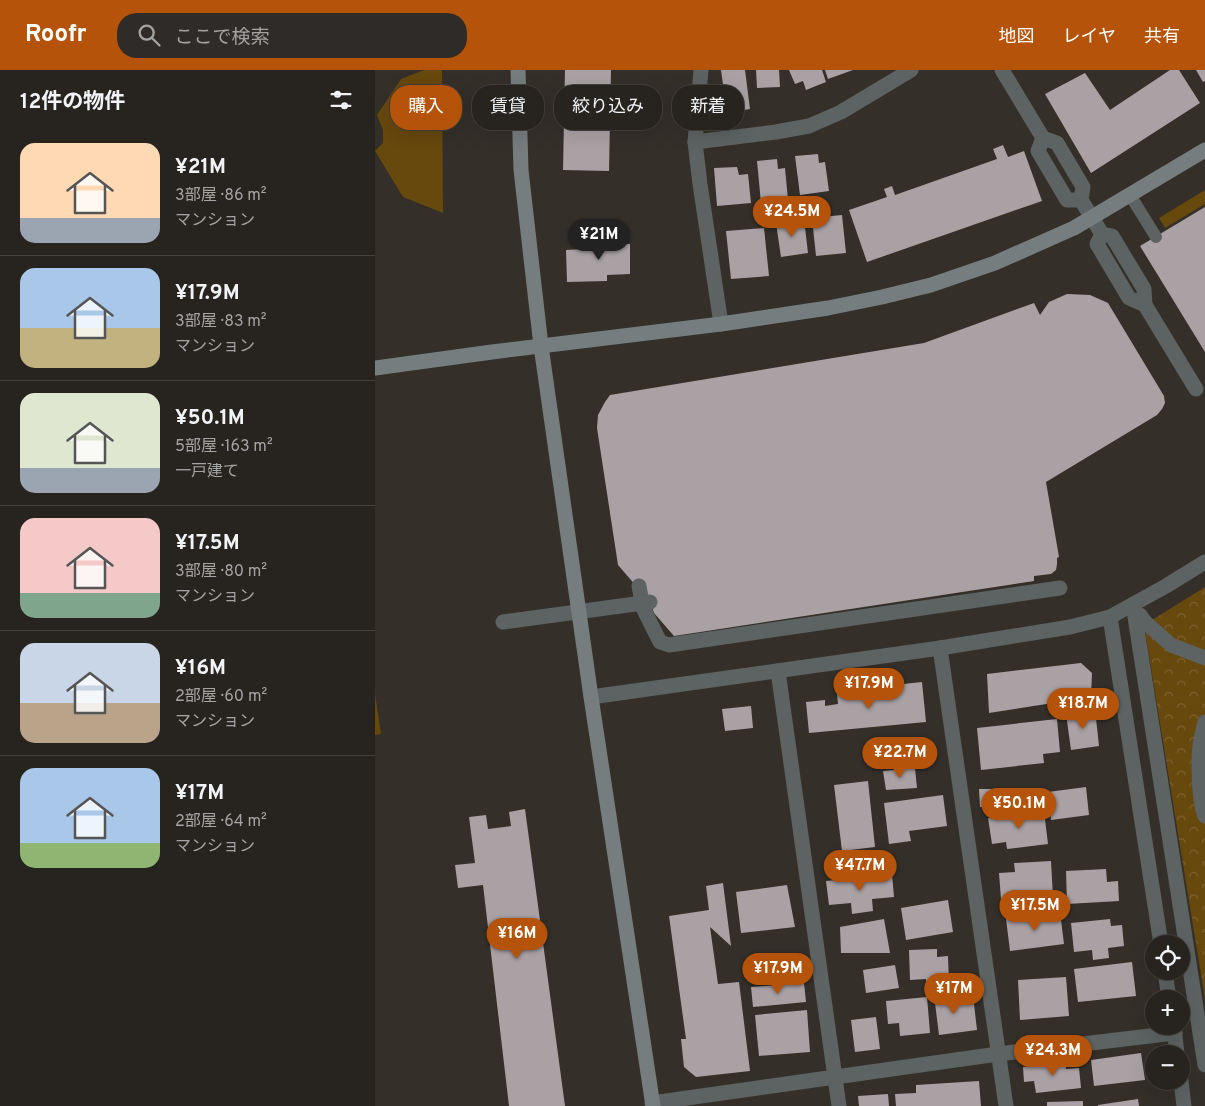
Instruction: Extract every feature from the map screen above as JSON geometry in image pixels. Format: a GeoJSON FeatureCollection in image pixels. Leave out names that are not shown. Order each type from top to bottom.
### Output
{"type":"FeatureCollection","features":[{"type":"Feature","properties":{"kind":"street"},"geometry":{"type":"LineString","coordinates":[[518,70],[521,170],[541,346],[652,1104],[835,1076],[1145,1034]]}},
{"type":"Feature","properties":{"kind":"street"},"geometry":{"type":"LineString","coordinates":[[701,70],[695,142],[721,324]]}},
{"type":"Feature","properties":{"kind":"street"},"geometry":{"type":"LineString","coordinates":[[695,142],[809,126],[841,112],[894,75],[911,70]]}},
{"type":"Feature","properties":{"kind":"street"},"geometry":{"type":"LineString","coordinates":[[1002,70],[1046,144],[1083,187],[1081,200],[1103,234],[1112,236],[1144,289],[1145,304],[1196,389]]}},
{"type":"Feature","properties":{"kind":"street"},"geometry":{"type":"LineString","coordinates":[[1046,144],[1067,200],[1081,200]]}},
{"type":"Feature","properties":{"kind":"street"},"geometry":{"type":"LineString","coordinates":[[375,368],[721,324],[828,308],[931,285],[995,263],[1074,228],[1205,150]]}},
{"type":"Feature","properties":{"kind":"street"},"geometry":{"type":"LineString","coordinates":[[1103,234],[1097,244],[1129,298],[1145,304]]}},
{"type":"Feature","properties":{"kind":"street"},"geometry":{"type":"LineString","coordinates":[[591,697],[1070,628],[1110,617],[1205,562]]}},
{"type":"Feature","properties":{"kind":"street"},"geometry":{"type":"LineString","coordinates":[[639,586],[641,604],[660,642],[669,645],[1060,588]]}},
{"type":"Feature","properties":{"kind":"street"},"geometry":{"type":"LineString","coordinates":[[503,622],[641,604]]}},
{"type":"Feature","properties":{"kind":"street"},"geometry":{"type":"LineString","coordinates":[[1205,658],[1171,644],[1138,616],[1202,1024],[1205,1065]]}},
{"type":"Feature","properties":{"kind":"street"},"geometry":{"type":"LineString","coordinates":[[1110,617],[1160,935]]}},
{"type":"Feature","properties":{"kind":"street"},"geometry":{"type":"LineString","coordinates":[[940,648],[1006,1106]]}},
{"type":"Feature","properties":{"kind":"street"},"geometry":{"type":"LineString","coordinates":[[778,671],[839,1106]]}},
{"type":"Feature","properties":{"kind":"street"},"geometry":{"type":"LineString","coordinates":[[1205,722],[1200,746],[1199,781],[1205,816]]}},
{"type":"Feature","properties":{"kind":"street"},"geometry":{"type":"LineString","coordinates":[[1182,1090],[1184,1106]]}},
{"type":"Feature","properties":{"kind":"lane"},"geometry":{"type":"LineString","coordinates":[[1130,196],[1155,237]]}},
{"type":"Feature","properties":{"kind":"green space"},"geometry":{"type":"Polygon","coordinates":[[[424,70],[442,70],[442,85],[397,85],[401,79],[424,70]]]}},
{"type":"Feature","properties":{"kind":"green space"},"geometry":{"type":"Polygon","coordinates":[[[390,96],[390,130],[442,130],[443,213],[403,197],[375,151],[383,143],[383,130],[377,115],[390,96]]]}},
{"type":"Feature","properties":{"kind":"green space"},"geometry":{"type":"Polygon","coordinates":[[[1205,190],[1205,204],[1165,228],[1159,218],[1205,190]]]}},
{"type":"Feature","properties":{"kind":"green space"},"geometry":{"type":"Polygon","coordinates":[[[1205,587],[1205,999],[1144,625],[1205,587]]]}},
{"type":"Feature","properties":{"kind":"green space"},"geometry":{"type":"Polygon","coordinates":[[[375,694],[381,734],[375,735],[375,694]]]}},
{"type":"Feature","properties":{"kind":"building"},"geometry":{"type":"Polygon","coordinates":[[[565,70],[611,70],[611,85],[565,85],[565,70]]]}},
{"type":"Feature","properties":{"kind":"building"},"geometry":{"type":"Polygon","coordinates":[[[721,70],[745,70],[750,109],[744,110],[744,85],[723,85],[721,70]]]}},
{"type":"Feature","properties":{"kind":"building"},"geometry":{"type":"Polygon","coordinates":[[[756,70],[779,70],[780,87],[757,88],[756,70]]]}},
{"type":"Feature","properties":{"kind":"building"},"geometry":{"type":"Polygon","coordinates":[[[789,70],[822,70],[826,82],[806,90],[803,81],[795,84],[789,70]]]}},
{"type":"Feature","properties":{"kind":"building"},"geometry":{"type":"Polygon","coordinates":[[[825,70],[853,70],[828,79],[825,70]]]}},
{"type":"Feature","properties":{"kind":"building"},"geometry":{"type":"Polygon","coordinates":[[[1170,70],[1179,70],[1200,103],[1091,173],[1045,94],[1085,73],[1110,110],[1170,70]]]}},
{"type":"Feature","properties":{"kind":"building"},"geometry":{"type":"Polygon","coordinates":[[[1196,70],[1205,70],[1205,81],[1203,82],[1196,70]]]}},
{"type":"Feature","properties":{"kind":"building"},"geometry":{"type":"Polygon","coordinates":[[[564,130],[610,130],[609,171],[563,170],[564,130]]]}},
{"type":"Feature","properties":{"kind":"building"},"geometry":{"type":"Polygon","coordinates":[[[1003,145],[1008,157],[1024,151],[1042,201],[867,262],[849,210],[887,197],[884,189],[892,186],[895,195],[997,159],[993,149],[1003,145]]]}},
{"type":"Feature","properties":{"kind":"building"},"geometry":{"type":"Polygon","coordinates":[[[818,154],[819,163],[825,162],[829,191],[800,195],[795,156],[818,154]]]}},
{"type":"Feature","properties":{"kind":"building"},"geometry":{"type":"Polygon","coordinates":[[[777,159],[778,169],[785,168],[788,200],[761,203],[757,161],[777,159]]]}},
{"type":"Feature","properties":{"kind":"building"},"geometry":{"type":"Polygon","coordinates":[[[737,167],[739,175],[748,174],[751,203],[717,206],[714,168],[737,167]]]}},
{"type":"Feature","properties":{"kind":"building"},"geometry":{"type":"Polygon","coordinates":[[[1205,207],[1205,352],[1140,246],[1205,207]]]}},
{"type":"Feature","properties":{"kind":"building"},"geometry":{"type":"Polygon","coordinates":[[[842,215],[846,253],[816,256],[812,218],[842,215]]]}},
{"type":"Feature","properties":{"kind":"building"},"geometry":{"type":"Polygon","coordinates":[[[804,219],[808,253],[781,257],[776,223],[804,219]]]}},
{"type":"Feature","properties":{"kind":"building"},"geometry":{"type":"Polygon","coordinates":[[[764,228],[769,276],[731,279],[726,231],[764,228]]]}},
{"type":"Feature","properties":{"kind":"building"},"geometry":{"type":"Polygon","coordinates":[[[597,236],[621,236],[621,244],[630,244],[630,274],[607,275],[607,281],[567,282],[566,250],[597,248],[597,236]]]}},
{"type":"Feature","properties":{"kind":"building"},"geometry":{"type":"Polygon","coordinates":[[[1067,294],[1090,295],[1108,303],[1164,396],[1165,403],[1157,415],[1046,482],[1059,557],[1057,558],[1056,570],[1051,574],[1034,576],[1034,581],[674,636],[654,613],[650,602],[618,565],[597,428],[598,415],[610,395],[924,343],[1034,303],[1040,315],[1049,302],[1067,294]]]}},
{"type":"Feature","properties":{"kind":"building"},"geometry":{"type":"Polygon","coordinates":[[[1081,663],[1092,673],[1091,697],[989,713],[987,674],[1081,663]]]}},
{"type":"Feature","properties":{"kind":"building"},"geometry":{"type":"Polygon","coordinates":[[[922,682],[926,722],[809,733],[806,702],[825,700],[825,706],[838,704],[837,694],[886,689],[886,696],[895,695],[894,685],[922,682]]]}},
{"type":"Feature","properties":{"kind":"building"},"geometry":{"type":"Polygon","coordinates":[[[751,706],[753,728],[725,731],[722,709],[751,706]]]}},
{"type":"Feature","properties":{"kind":"building"},"geometry":{"type":"Polygon","coordinates":[[[1095,709],[1099,746],[1071,750],[1066,714],[1095,709]]]}},
{"type":"Feature","properties":{"kind":"building"},"geometry":{"type":"Polygon","coordinates":[[[1057,719],[1060,752],[1043,754],[1044,763],[981,770],[977,728],[1057,719]]]}},
{"type":"Feature","properties":{"kind":"building"},"geometry":{"type":"Polygon","coordinates":[[[915,768],[917,788],[886,790],[883,771],[915,768]]]}},
{"type":"Feature","properties":{"kind":"building"},"geometry":{"type":"Polygon","coordinates":[[[868,781],[875,847],[842,851],[834,785],[868,781]]]}},
{"type":"Feature","properties":{"kind":"building"},"geometry":{"type":"Polygon","coordinates":[[[1086,787],[1089,815],[1051,820],[1048,792],[1086,787]]]}},
{"type":"Feature","properties":{"kind":"building"},"geometry":{"type":"Polygon","coordinates":[[[979,789],[999,789],[999,806],[980,807],[979,789]]]}},
{"type":"Feature","properties":{"kind":"building"},"geometry":{"type":"Polygon","coordinates":[[[943,795],[947,826],[909,831],[911,841],[889,844],[884,803],[943,795]]]}},
{"type":"Feature","properties":{"kind":"building"},"geometry":{"type":"Polygon","coordinates":[[[525,809],[565,1106],[509,1106],[483,885],[458,888],[455,865],[475,863],[469,817],[486,815],[488,829],[511,826],[509,812],[525,809]]]}},
{"type":"Feature","properties":{"kind":"building"},"geometry":{"type":"Polygon","coordinates":[[[1044,811],[1048,844],[1007,849],[1006,842],[992,844],[988,818],[1044,811]]]}},
{"type":"Feature","properties":{"kind":"building"},"geometry":{"type":"Polygon","coordinates":[[[1051,861],[1053,897],[1001,899],[999,873],[1015,872],[1014,863],[1051,861]]]}},
{"type":"Feature","properties":{"kind":"building"},"geometry":{"type":"Polygon","coordinates":[[[1106,869],[1107,882],[1118,881],[1119,901],[1067,904],[1066,871],[1106,869]]]}},
{"type":"Feature","properties":{"kind":"building"},"geometry":{"type":"Polygon","coordinates":[[[892,874],[894,897],[872,899],[873,911],[852,914],[851,903],[829,905],[826,881],[892,874]]]}},
{"type":"Feature","properties":{"kind":"building"},"geometry":{"type":"Polygon","coordinates":[[[723,883],[731,946],[710,927],[718,984],[739,982],[750,1071],[696,1077],[684,1067],[681,1039],[686,1039],[669,916],[709,910],[706,886],[723,883]]]}},
{"type":"Feature","properties":{"kind":"building"},"geometry":{"type":"Polygon","coordinates":[[[787,885],[795,927],[741,933],[736,892],[787,885]]]}},
{"type":"Feature","properties":{"kind":"building"},"geometry":{"type":"Polygon","coordinates":[[[948,900],[953,932],[906,940],[901,908],[948,900]]]}},
{"type":"Feature","properties":{"kind":"building"},"geometry":{"type":"Polygon","coordinates":[[[1060,912],[1064,944],[1010,951],[1006,919],[1060,912]]]}},
{"type":"Feature","properties":{"kind":"building"},"geometry":{"type":"Polygon","coordinates":[[[884,919],[890,953],[841,953],[840,927],[884,919]]]}},
{"type":"Feature","properties":{"kind":"building"},"geometry":{"type":"Polygon","coordinates":[[[1110,919],[1111,926],[1122,925],[1124,946],[1108,948],[1109,958],[1093,960],[1092,950],[1074,952],[1071,923],[1110,919]]]}},
{"type":"Feature","properties":{"kind":"building"},"geometry":{"type":"Polygon","coordinates":[[[937,949],[937,957],[948,956],[949,984],[926,985],[926,979],[910,980],[909,950],[937,949]]]}},
{"type":"Feature","properties":{"kind":"building"},"geometry":{"type":"Polygon","coordinates":[[[1132,962],[1136,996],[1078,1002],[1074,969],[1132,962]]]}},
{"type":"Feature","properties":{"kind":"building"},"geometry":{"type":"Polygon","coordinates":[[[895,965],[899,988],[866,993],[863,970],[895,965]]]}},
{"type":"Feature","properties":{"kind":"building"},"geometry":{"type":"Polygon","coordinates":[[[1066,977],[1069,1016],[1020,1020],[1018,980],[1066,977]]]}},
{"type":"Feature","properties":{"kind":"building"},"geometry":{"type":"Polygon","coordinates":[[[804,983],[806,1002],[753,1007],[751,987],[804,983]]]}},
{"type":"Feature","properties":{"kind":"building"},"geometry":{"type":"Polygon","coordinates":[[[957,992],[957,1000],[965,999],[965,1005],[974,1004],[977,1030],[939,1035],[934,995],[957,992]]]}},
{"type":"Feature","properties":{"kind":"building"},"geometry":{"type":"Polygon","coordinates":[[[927,997],[930,1033],[900,1036],[899,1023],[888,1024],[886,1001],[927,997]]]}},
{"type":"Feature","properties":{"kind":"building"},"geometry":{"type":"Polygon","coordinates":[[[807,1010],[810,1052],[759,1056],[755,1015],[807,1010]]]}},
{"type":"Feature","properties":{"kind":"building"},"geometry":{"type":"Polygon","coordinates":[[[876,1017],[880,1049],[855,1052],[851,1020],[876,1017]]]}},
{"type":"Feature","properties":{"kind":"building"},"geometry":{"type":"Polygon","coordinates":[[[1141,1053],[1145,1080],[1094,1086],[1091,1060],[1141,1053]]]}},
{"type":"Feature","properties":{"kind":"building"},"geometry":{"type":"Polygon","coordinates":[[[1065,1062],[1066,1069],[1079,1068],[1081,1088],[1036,1093],[1034,1081],[1024,1082],[1023,1067],[1065,1062]]]}},
{"type":"Feature","properties":{"kind":"building"},"geometry":{"type":"Polygon","coordinates":[[[979,1081],[981,1106],[896,1106],[895,1094],[916,1093],[916,1085],[979,1081]]]}},
{"type":"Feature","properties":{"kind":"building"},"geometry":{"type":"Polygon","coordinates":[[[888,1094],[889,1106],[859,1106],[858,1096],[888,1094]]]}},
{"type":"Feature","properties":{"kind":"building"},"geometry":{"type":"Polygon","coordinates":[[[1138,1099],[1139,1106],[1098,1106],[1098,1105],[1138,1099]]]}},
{"type":"Feature","properties":{"kind":"building"},"geometry":{"type":"Polygon","coordinates":[[[1083,1101],[1083,1106],[1047,1106],[1047,1102],[1083,1101]]]}}]}
